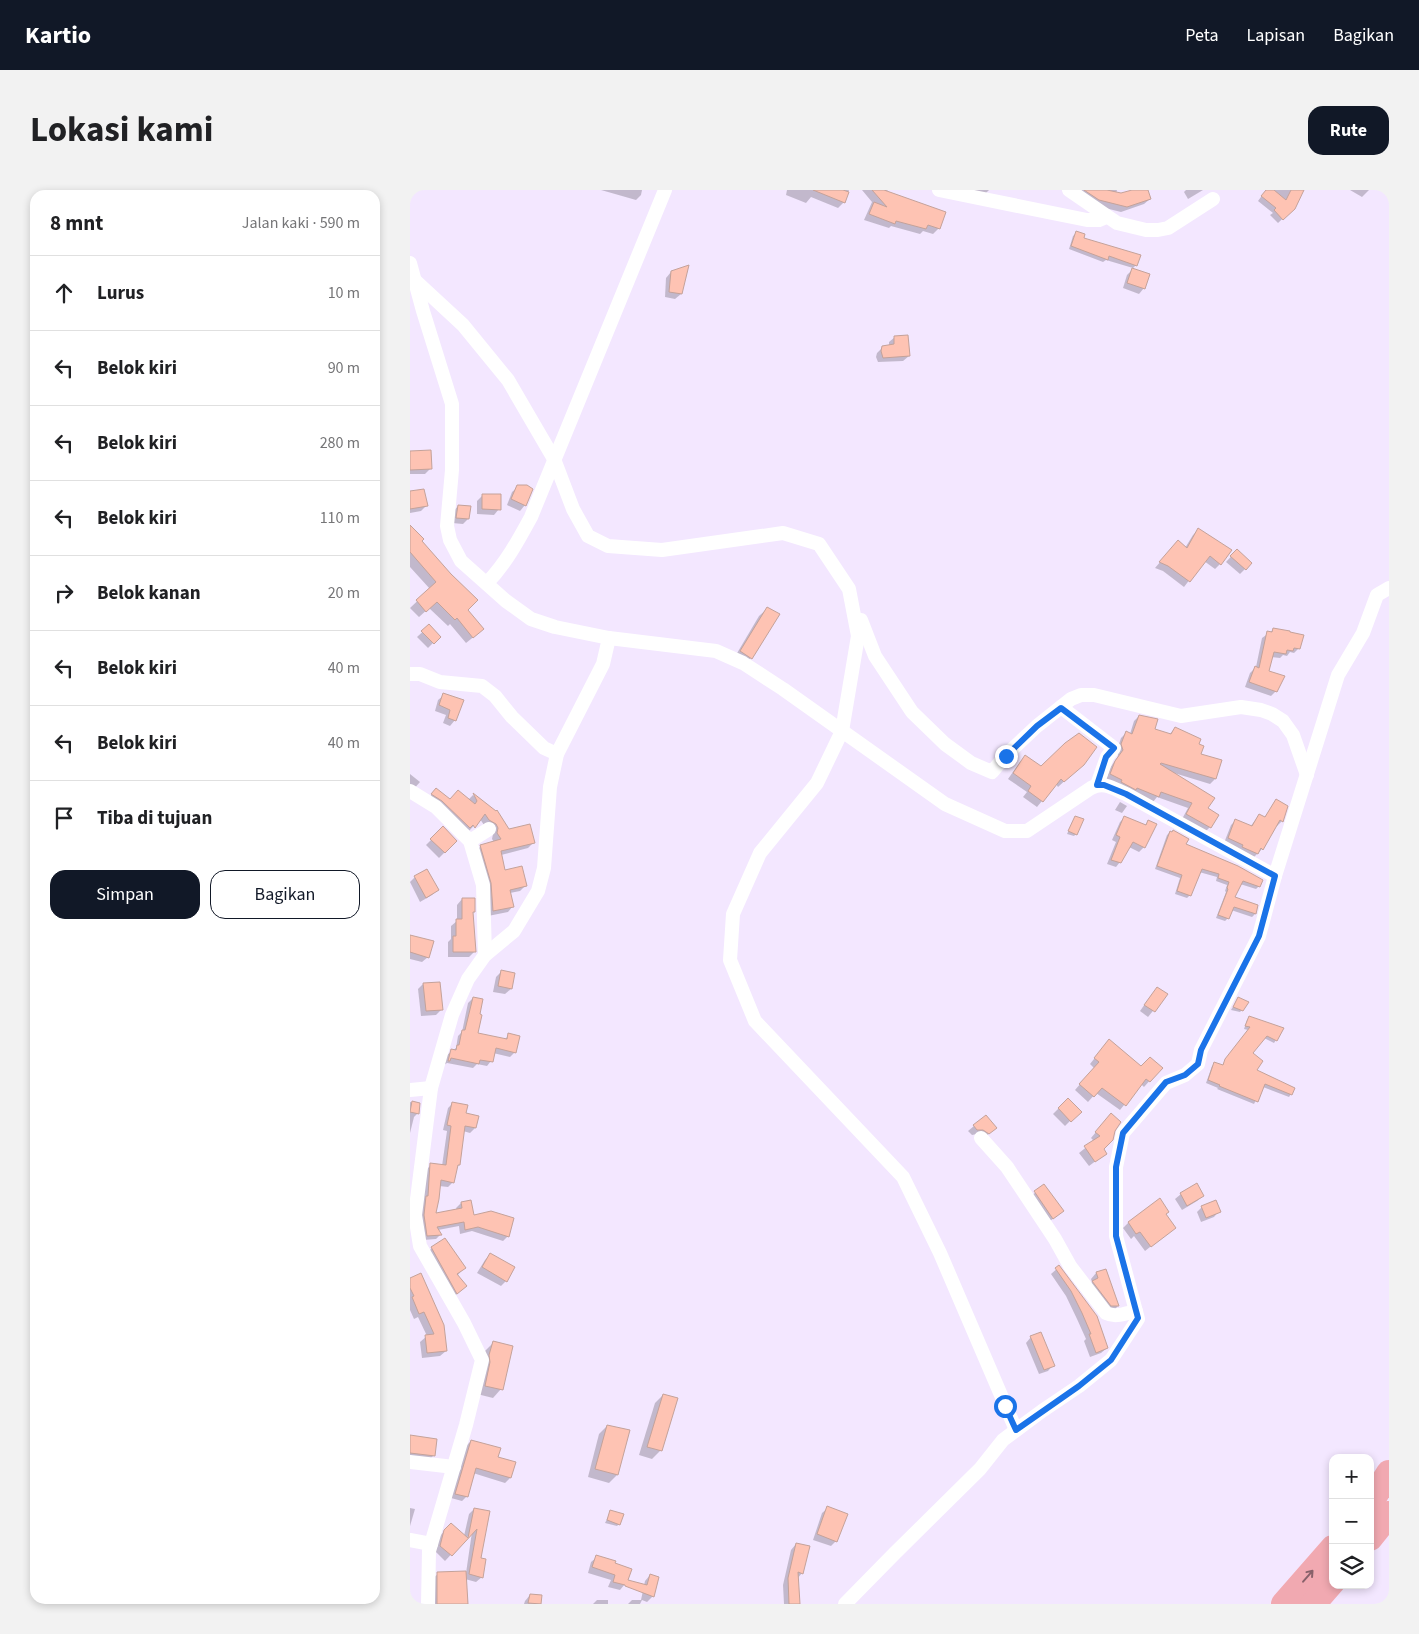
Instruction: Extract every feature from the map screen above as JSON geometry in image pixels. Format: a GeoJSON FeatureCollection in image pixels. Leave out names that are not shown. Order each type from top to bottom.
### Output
{"type":"FeatureCollection","features":[{"type":"Feature","properties":{"kind":"highway"},"geometry":{"type":"LineString","coordinates":[[1373,1499],[1389,1473]]}},
{"type":"Feature","properties":{"kind":"highway"},"geometry":{"type":"LineString","coordinates":[[1374,1533],[1389,1514]]}},
{"type":"Feature","properties":{"kind":"highway"},"geometry":{"type":"LineString","coordinates":[[1284,1604],[1329,1553]]}},
{"type":"Feature","properties":{"kind":"highway"},"geometry":{"type":"LineString","coordinates":[[1313,1604],[1329,1586]]}},
{"type":"Feature","properties":{"kind":"street"},"geometry":{"type":"LineString","coordinates":[[487,583],[512,553],[531,517],[665,190]]}},
{"type":"Feature","properties":{"kind":"street"},"geometry":{"type":"LineString","coordinates":[[939,190],[1082,220],[1099,220],[1106,216]]}},
{"type":"Feature","properties":{"kind":"street"},"geometry":{"type":"LineString","coordinates":[[1069,190],[1117,223],[1146,230],[1168,228],[1214,199]]}},
{"type":"Feature","properties":{"kind":"street"},"geometry":{"type":"LineString","coordinates":[[410,262],[413,279],[452,404],[452,470],[447,526],[450,540],[461,561],[506,601],[531,619],[555,627],[609,638],[716,651],[743,663],[945,804],[1005,830],[1027,831],[1053,812],[1097,785],[1104,785],[1126,794],[1275,876]]}},
{"type":"Feature","properties":{"kind":"street"},"geometry":{"type":"LineString","coordinates":[[413,279],[463,325],[508,380],[554,459],[572,509],[588,536],[608,546],[662,550],[783,533],[819,544],[849,588],[875,656],[912,712],[945,744],[972,763],[992,772],[1037,726],[1071,699],[1081,695],[1094,695],[1181,716],[1241,707],[1272,714],[1283,721],[1293,735],[1307,775]]}},
{"type":"Feature","properties":{"kind":"street"},"geometry":{"type":"LineString","coordinates":[[849,588],[858,636],[842,731],[817,783],[760,853],[733,914],[730,960],[755,1021],[903,1177],[940,1253],[1016,1430]]}},
{"type":"Feature","properties":{"kind":"street"},"geometry":{"type":"LineString","coordinates":[[845,1604],[980,1469],[1003,1440],[1079,1386],[1111,1360],[1138,1318],[1116,1236],[1116,1167],[1123,1133],[1166,1082],[1185,1075],[1198,1064],[1201,1050],[1259,936],[1275,876],[1338,675],[1363,633],[1377,595],[1389,588]]}},
{"type":"Feature","properties":{"kind":"street"},"geometry":{"type":"LineString","coordinates":[[428,1604],[428,1552],[454,1467],[482,1360],[464,1323],[420,1246],[415,1215],[431,1088],[452,1014],[468,979],[486,955],[514,931],[538,892],[544,868],[550,787],[557,754],[603,664],[609,638]]}},
{"type":"Feature","properties":{"kind":"street"},"geometry":{"type":"LineString","coordinates":[[410,674],[420,674],[440,682],[482,686],[495,696],[512,717],[544,748],[557,754]]}},
{"type":"Feature","properties":{"kind":"street"},"geometry":{"type":"LineString","coordinates":[[1061,708],[1114,748],[1106,757],[1097,785]]}},
{"type":"Feature","properties":{"kind":"street"},"geometry":{"type":"LineString","coordinates":[[410,791],[436,807],[470,841],[483,885],[486,955]]}},
{"type":"Feature","properties":{"kind":"street"},"geometry":{"type":"LineString","coordinates":[[470,841],[489,829]]}},
{"type":"Feature","properties":{"kind":"street"},"geometry":{"type":"LineString","coordinates":[[410,1090],[431,1088]]}},
{"type":"Feature","properties":{"kind":"street"},"geometry":{"type":"LineString","coordinates":[[981,1138],[1007,1167],[1055,1239],[1070,1266],[1106,1312],[1111,1315],[1118,1315],[1136,1311]]}},
{"type":"Feature","properties":{"kind":"street"},"geometry":{"type":"LineString","coordinates":[[410,1462],[454,1467]]}},
{"type":"Feature","properties":{"kind":"street"},"geometry":{"type":"LineString","coordinates":[[410,1540],[431,1544]]}},
{"type":"Feature","properties":{"kind":"building"},"geometry":{"type":"Polygon","coordinates":[[[813,190],[843,190],[849,192],[845,203],[813,190]]]}},
{"type":"Feature","properties":{"kind":"building"},"geometry":{"type":"Polygon","coordinates":[[[872,190],[884,190],[946,212],[940,229],[928,225],[926,229],[896,221],[895,224],[869,214],[874,202],[887,207],[872,190]]]}},
{"type":"Feature","properties":{"kind":"building"},"geometry":{"type":"Polygon","coordinates":[[[1084,190],[1107,190],[1121,193],[1132,190],[1148,190],[1151,199],[1127,207],[1099,200],[1084,190]]]}},
{"type":"Feature","properties":{"kind":"building"},"geometry":{"type":"Polygon","coordinates":[[[1266,190],[1274,190],[1286,200],[1291,190],[1304,190],[1295,209],[1283,220],[1274,210],[1276,208],[1261,196],[1266,190]]]}},
{"type":"Feature","properties":{"kind":"building"},"geometry":{"type":"Polygon","coordinates":[[[1076,231],[1085,234],[1084,238],[1141,255],[1137,266],[1109,256],[1108,260],[1071,246],[1076,231]]]}},
{"type":"Feature","properties":{"kind":"building"},"geometry":{"type":"Polygon","coordinates":[[[689,265],[682,294],[669,292],[671,271],[689,265]]]}},
{"type":"Feature","properties":{"kind":"building"},"geometry":{"type":"Polygon","coordinates":[[[1132,268],[1150,274],[1145,289],[1127,283],[1132,268]]]}},
{"type":"Feature","properties":{"kind":"building"},"geometry":{"type":"Polygon","coordinates":[[[908,335],[910,356],[883,358],[882,346],[894,344],[894,336],[908,335]]]}},
{"type":"Feature","properties":{"kind":"building"},"geometry":{"type":"Polygon","coordinates":[[[431,450],[432,469],[410,470],[410,451],[431,450]]]}},
{"type":"Feature","properties":{"kind":"building"},"geometry":{"type":"Polygon","coordinates":[[[517,485],[527,485],[533,489],[526,506],[511,499],[517,485]]]}},
{"type":"Feature","properties":{"kind":"building"},"geometry":{"type":"Polygon","coordinates":[[[424,489],[428,506],[410,509],[410,491],[424,489]]]}},
{"type":"Feature","properties":{"kind":"building"},"geometry":{"type":"Polygon","coordinates":[[[482,494],[501,494],[501,510],[482,509],[482,494]]]}},
{"type":"Feature","properties":{"kind":"building"},"geometry":{"type":"Polygon","coordinates":[[[458,505],[471,506],[469,519],[456,518],[458,505]]]}},
{"type":"Feature","properties":{"kind":"building"},"geometry":{"type":"Polygon","coordinates":[[[410,525],[424,539],[422,541],[451,574],[478,600],[468,610],[484,629],[473,638],[457,618],[455,620],[437,602],[426,612],[416,600],[436,582],[410,552],[410,525]]]}},
{"type":"Feature","properties":{"kind":"building"},"geometry":{"type":"Polygon","coordinates":[[[1198,528],[1232,550],[1221,565],[1210,556],[1190,582],[1168,566],[1159,562],[1178,540],[1187,548],[1198,528]]]}},
{"type":"Feature","properties":{"kind":"building"},"geometry":{"type":"Polygon","coordinates":[[[1237,549],[1252,563],[1246,570],[1230,556],[1237,549]]]}},
{"type":"Feature","properties":{"kind":"building"},"geometry":{"type":"Polygon","coordinates":[[[767,607],[780,614],[752,659],[740,651],[767,607]]]}},
{"type":"Feature","properties":{"kind":"building"},"geometry":{"type":"Polygon","coordinates":[[[429,624],[441,637],[434,644],[421,631],[429,624]]]}},
{"type":"Feature","properties":{"kind":"building"},"geometry":{"type":"Polygon","coordinates":[[[1273,628],[1304,635],[1300,649],[1287,650],[1286,654],[1274,652],[1269,671],[1285,676],[1277,692],[1249,682],[1255,666],[1259,668],[1267,631],[1272,632],[1273,628]]]}},
{"type":"Feature","properties":{"kind":"building"},"geometry":{"type":"Polygon","coordinates":[[[443,693],[464,700],[456,721],[448,718],[450,710],[439,705],[443,693]]]}},
{"type":"Feature","properties":{"kind":"building"},"geometry":{"type":"Polygon","coordinates":[[[1139,715],[1158,719],[1155,729],[1171,734],[1175,727],[1201,739],[1199,744],[1204,746],[1201,754],[1222,760],[1216,779],[1160,764],[1215,798],[1208,808],[1219,815],[1211,828],[1186,814],[1192,803],[1161,792],[1159,797],[1137,788],[1136,790],[1110,774],[1115,761],[1123,750],[1121,744],[1126,731],[1132,734],[1139,715]]]}},
{"type":"Feature","properties":{"kind":"building"},"geometry":{"type":"Polygon","coordinates":[[[1079,733],[1097,747],[1084,765],[1064,782],[1061,779],[1043,802],[1028,791],[1031,786],[1013,773],[1025,755],[1041,766],[1065,743],[1079,733]]]}},
{"type":"Feature","properties":{"kind":"building"},"geometry":{"type":"Polygon","coordinates":[[[436,788],[450,799],[458,790],[475,804],[477,801],[473,793],[497,810],[509,829],[530,824],[535,843],[501,851],[505,870],[522,866],[527,886],[510,890],[514,907],[493,911],[491,883],[480,845],[501,839],[497,833],[498,828],[496,824],[489,820],[485,814],[475,828],[473,825],[470,828],[442,801],[431,794],[436,788]]]}},
{"type":"Feature","properties":{"kind":"building"},"geometry":{"type":"Polygon","coordinates":[[[1276,799],[1288,806],[1283,822],[1280,820],[1263,850],[1261,848],[1258,854],[1228,838],[1235,819],[1252,826],[1259,814],[1265,817],[1276,799]]]}},
{"type":"Feature","properties":{"kind":"building"},"geometry":{"type":"Polygon","coordinates":[[[1075,816],[1084,819],[1077,835],[1068,831],[1075,816]]]}},
{"type":"Feature","properties":{"kind":"building"},"geometry":{"type":"Polygon","coordinates":[[[1124,816],[1146,825],[1148,820],[1157,824],[1145,848],[1133,842],[1121,863],[1111,860],[1120,837],[1116,835],[1124,816]]]}},
{"type":"Feature","properties":{"kind":"building"},"geometry":{"type":"Polygon","coordinates":[[[443,826],[457,841],[445,853],[430,839],[443,826]]]}},
{"type":"Feature","properties":{"kind":"building"},"geometry":{"type":"Polygon","coordinates":[[[1173,830],[1189,839],[1186,844],[1238,866],[1263,880],[1260,887],[1243,881],[1235,897],[1258,905],[1256,914],[1234,907],[1229,919],[1218,915],[1229,882],[1218,878],[1219,874],[1202,869],[1191,896],[1177,891],[1182,875],[1157,866],[1170,831],[1172,832],[1173,830]]]}},
{"type":"Feature","properties":{"kind":"building"},"geometry":{"type":"Polygon","coordinates":[[[427,869],[439,890],[426,898],[414,876],[427,869]]]}},
{"type":"Feature","properties":{"kind":"building"},"geometry":{"type":"Polygon","coordinates":[[[462,898],[475,898],[475,912],[473,912],[476,952],[453,952],[453,936],[456,936],[456,919],[462,919],[462,898]]]}},
{"type":"Feature","properties":{"kind":"building"},"geometry":{"type":"Polygon","coordinates":[[[410,935],[434,941],[429,958],[410,952],[410,935]]]}},
{"type":"Feature","properties":{"kind":"building"},"geometry":{"type":"Polygon","coordinates":[[[501,970],[515,973],[512,989],[498,986],[501,970]]]}},
{"type":"Feature","properties":{"kind":"building"},"geometry":{"type":"Polygon","coordinates":[[[440,982],[443,1010],[426,1011],[423,983],[440,982]]]}},
{"type":"Feature","properties":{"kind":"building"},"geometry":{"type":"Polygon","coordinates":[[[1157,987],[1168,994],[1155,1012],[1144,1005],[1157,987]]]}},
{"type":"Feature","properties":{"kind":"building"},"geometry":{"type":"Polygon","coordinates":[[[473,997],[483,999],[478,1033],[507,1039],[508,1033],[520,1036],[516,1053],[496,1048],[493,1062],[480,1060],[479,1064],[451,1058],[448,1061],[451,1049],[456,1050],[462,1030],[465,1030],[473,997]]]}},
{"type":"Feature","properties":{"kind":"building"},"geometry":{"type":"Polygon","coordinates":[[[1238,997],[1249,1002],[1243,1011],[1233,1007],[1238,997]]]}},
{"type":"Feature","properties":{"kind":"building"},"geometry":{"type":"Polygon","coordinates":[[[1249,1016],[1284,1028],[1277,1041],[1267,1036],[1253,1053],[1263,1061],[1257,1070],[1295,1088],[1292,1095],[1265,1084],[1258,1102],[1208,1080],[1214,1062],[1223,1065],[1225,1059],[1250,1027],[1245,1026],[1249,1016]]]}},
{"type":"Feature","properties":{"kind":"building"},"geometry":{"type":"Polygon","coordinates":[[[1109,1039],[1141,1066],[1150,1057],[1163,1068],[1150,1082],[1146,1079],[1126,1106],[1102,1088],[1094,1097],[1079,1084],[1099,1062],[1094,1058],[1109,1039]]]}},
{"type":"Feature","properties":{"kind":"building"},"geometry":{"type":"Polygon","coordinates":[[[1068,1098],[1082,1112],[1071,1122],[1058,1108],[1068,1098]]]}},
{"type":"Feature","properties":{"kind":"building"},"geometry":{"type":"Polygon","coordinates":[[[412,1101],[420,1103],[419,1114],[410,1112],[412,1101]]]}},
{"type":"Feature","properties":{"kind":"building"},"geometry":{"type":"Polygon","coordinates":[[[452,1102],[468,1105],[466,1113],[479,1116],[476,1128],[465,1126],[460,1165],[458,1165],[454,1183],[441,1180],[436,1213],[462,1208],[461,1202],[471,1200],[474,1215],[491,1211],[514,1218],[509,1237],[478,1227],[465,1230],[464,1222],[437,1227],[442,1235],[427,1236],[424,1215],[426,1196],[428,1196],[430,1163],[446,1165],[451,1126],[447,1125],[452,1102]]]}},
{"type":"Feature","properties":{"kind":"building"},"geometry":{"type":"Polygon","coordinates":[[[1111,1113],[1121,1122],[1115,1131],[1113,1140],[1104,1149],[1107,1154],[1095,1162],[1084,1146],[1100,1136],[1095,1132],[1111,1113]]]}},
{"type":"Feature","properties":{"kind":"building"},"geometry":{"type":"Polygon","coordinates":[[[986,1115],[997,1128],[989,1134],[983,1130],[977,1130],[973,1125],[986,1115]]]}},
{"type":"Feature","properties":{"kind":"building"},"geometry":{"type":"Polygon","coordinates":[[[1197,1183],[1204,1196],[1187,1206],[1180,1193],[1197,1183]]]}},
{"type":"Feature","properties":{"kind":"building"},"geometry":{"type":"Polygon","coordinates":[[[1044,1184],[1064,1211],[1053,1219],[1034,1191],[1044,1184]]]}},
{"type":"Feature","properties":{"kind":"building"},"geometry":{"type":"Polygon","coordinates":[[[1160,1198],[1169,1212],[1166,1214],[1176,1228],[1151,1247],[1140,1232],[1136,1234],[1128,1222],[1160,1198]]]}},
{"type":"Feature","properties":{"kind":"building"},"geometry":{"type":"Polygon","coordinates":[[[1216,1200],[1221,1212],[1206,1218],[1201,1206],[1216,1200]]]}},
{"type":"Feature","properties":{"kind":"building"},"geometry":{"type":"Polygon","coordinates":[[[445,1238],[466,1268],[457,1274],[467,1286],[457,1294],[431,1247],[445,1238]]]}},
{"type":"Feature","properties":{"kind":"building"},"geometry":{"type":"Polygon","coordinates":[[[490,1253],[515,1267],[507,1282],[482,1267],[490,1253]]]}},
{"type":"Feature","properties":{"kind":"building"},"geometry":{"type":"Polygon","coordinates":[[[1059,1265],[1097,1316],[1108,1348],[1096,1353],[1089,1334],[1091,1334],[1082,1313],[1071,1291],[1055,1268],[1059,1265]]]}},
{"type":"Feature","properties":{"kind":"building"},"geometry":{"type":"Polygon","coordinates":[[[1106,1269],[1119,1306],[1111,1306],[1092,1281],[1098,1278],[1096,1272],[1106,1269]]]}},
{"type":"Feature","properties":{"kind":"building"},"geometry":{"type":"Polygon","coordinates":[[[421,1273],[444,1325],[447,1351],[427,1353],[425,1335],[434,1334],[424,1312],[419,1314],[410,1288],[410,1278],[421,1273]]]}},
{"type":"Feature","properties":{"kind":"building"},"geometry":{"type":"Polygon","coordinates":[[[1041,1332],[1055,1366],[1044,1370],[1030,1336],[1041,1332]]]}},
{"type":"Feature","properties":{"kind":"building"},"geometry":{"type":"Polygon","coordinates":[[[493,1341],[513,1346],[503,1390],[485,1386],[493,1341]]]}},
{"type":"Feature","properties":{"kind":"building"},"geometry":{"type":"Polygon","coordinates":[[[663,1394],[678,1398],[662,1451],[647,1447],[663,1394]]]}},
{"type":"Feature","properties":{"kind":"building"},"geometry":{"type":"Polygon","coordinates":[[[607,1425],[630,1430],[618,1475],[595,1469],[607,1425]]]}},
{"type":"Feature","properties":{"kind":"building"},"geometry":{"type":"Polygon","coordinates":[[[410,1435],[437,1439],[435,1456],[410,1453],[410,1435]]]}},
{"type":"Feature","properties":{"kind":"building"},"geometry":{"type":"Polygon","coordinates":[[[471,1440],[501,1448],[498,1457],[516,1462],[511,1478],[476,1468],[468,1497],[455,1494],[471,1440]]]}},
{"type":"Feature","properties":{"kind":"building"},"geometry":{"type":"Polygon","coordinates":[[[827,1506],[848,1514],[837,1542],[817,1534],[827,1506]]]}},
{"type":"Feature","properties":{"kind":"building"},"geometry":{"type":"Polygon","coordinates":[[[474,1508],[490,1511],[481,1558],[486,1559],[483,1578],[469,1574],[477,1529],[452,1556],[440,1546],[444,1530],[451,1523],[468,1538],[474,1508]]]}},
{"type":"Feature","properties":{"kind":"building"},"geometry":{"type":"Polygon","coordinates":[[[610,1510],[624,1514],[620,1525],[607,1520],[610,1510]]]}},
{"type":"Feature","properties":{"kind":"building"},"geometry":{"type":"Polygon","coordinates":[[[796,1543],[810,1546],[803,1574],[798,1572],[800,1604],[789,1604],[788,1578],[796,1543]]]}},
{"type":"Feature","properties":{"kind":"building"},"geometry":{"type":"Polygon","coordinates":[[[596,1555],[616,1561],[615,1563],[632,1569],[628,1580],[647,1585],[650,1574],[659,1577],[654,1597],[613,1582],[615,1575],[592,1567],[596,1555]]]}},
{"type":"Feature","properties":{"kind":"building"},"geometry":{"type":"Polygon","coordinates":[[[466,1571],[468,1604],[437,1604],[437,1572],[466,1571]]]}},
{"type":"Feature","properties":{"kind":"building"},"geometry":{"type":"Polygon","coordinates":[[[530,1594],[542,1595],[541,1604],[528,1603],[530,1594]]]}},
{"type":"Feature","properties":{"kind":"route"},"geometry":{"type":"LineString","coordinates":[[1005,1406],[1016,1430],[1079,1386],[1111,1360],[1138,1318],[1116,1236],[1116,1167],[1123,1133],[1166,1082],[1185,1075],[1198,1064],[1201,1050],[1259,936],[1275,876],[1126,794],[1104,785],[1097,785],[1106,757],[1114,748],[1061,708],[1037,726],[1006,756]]}}]}
